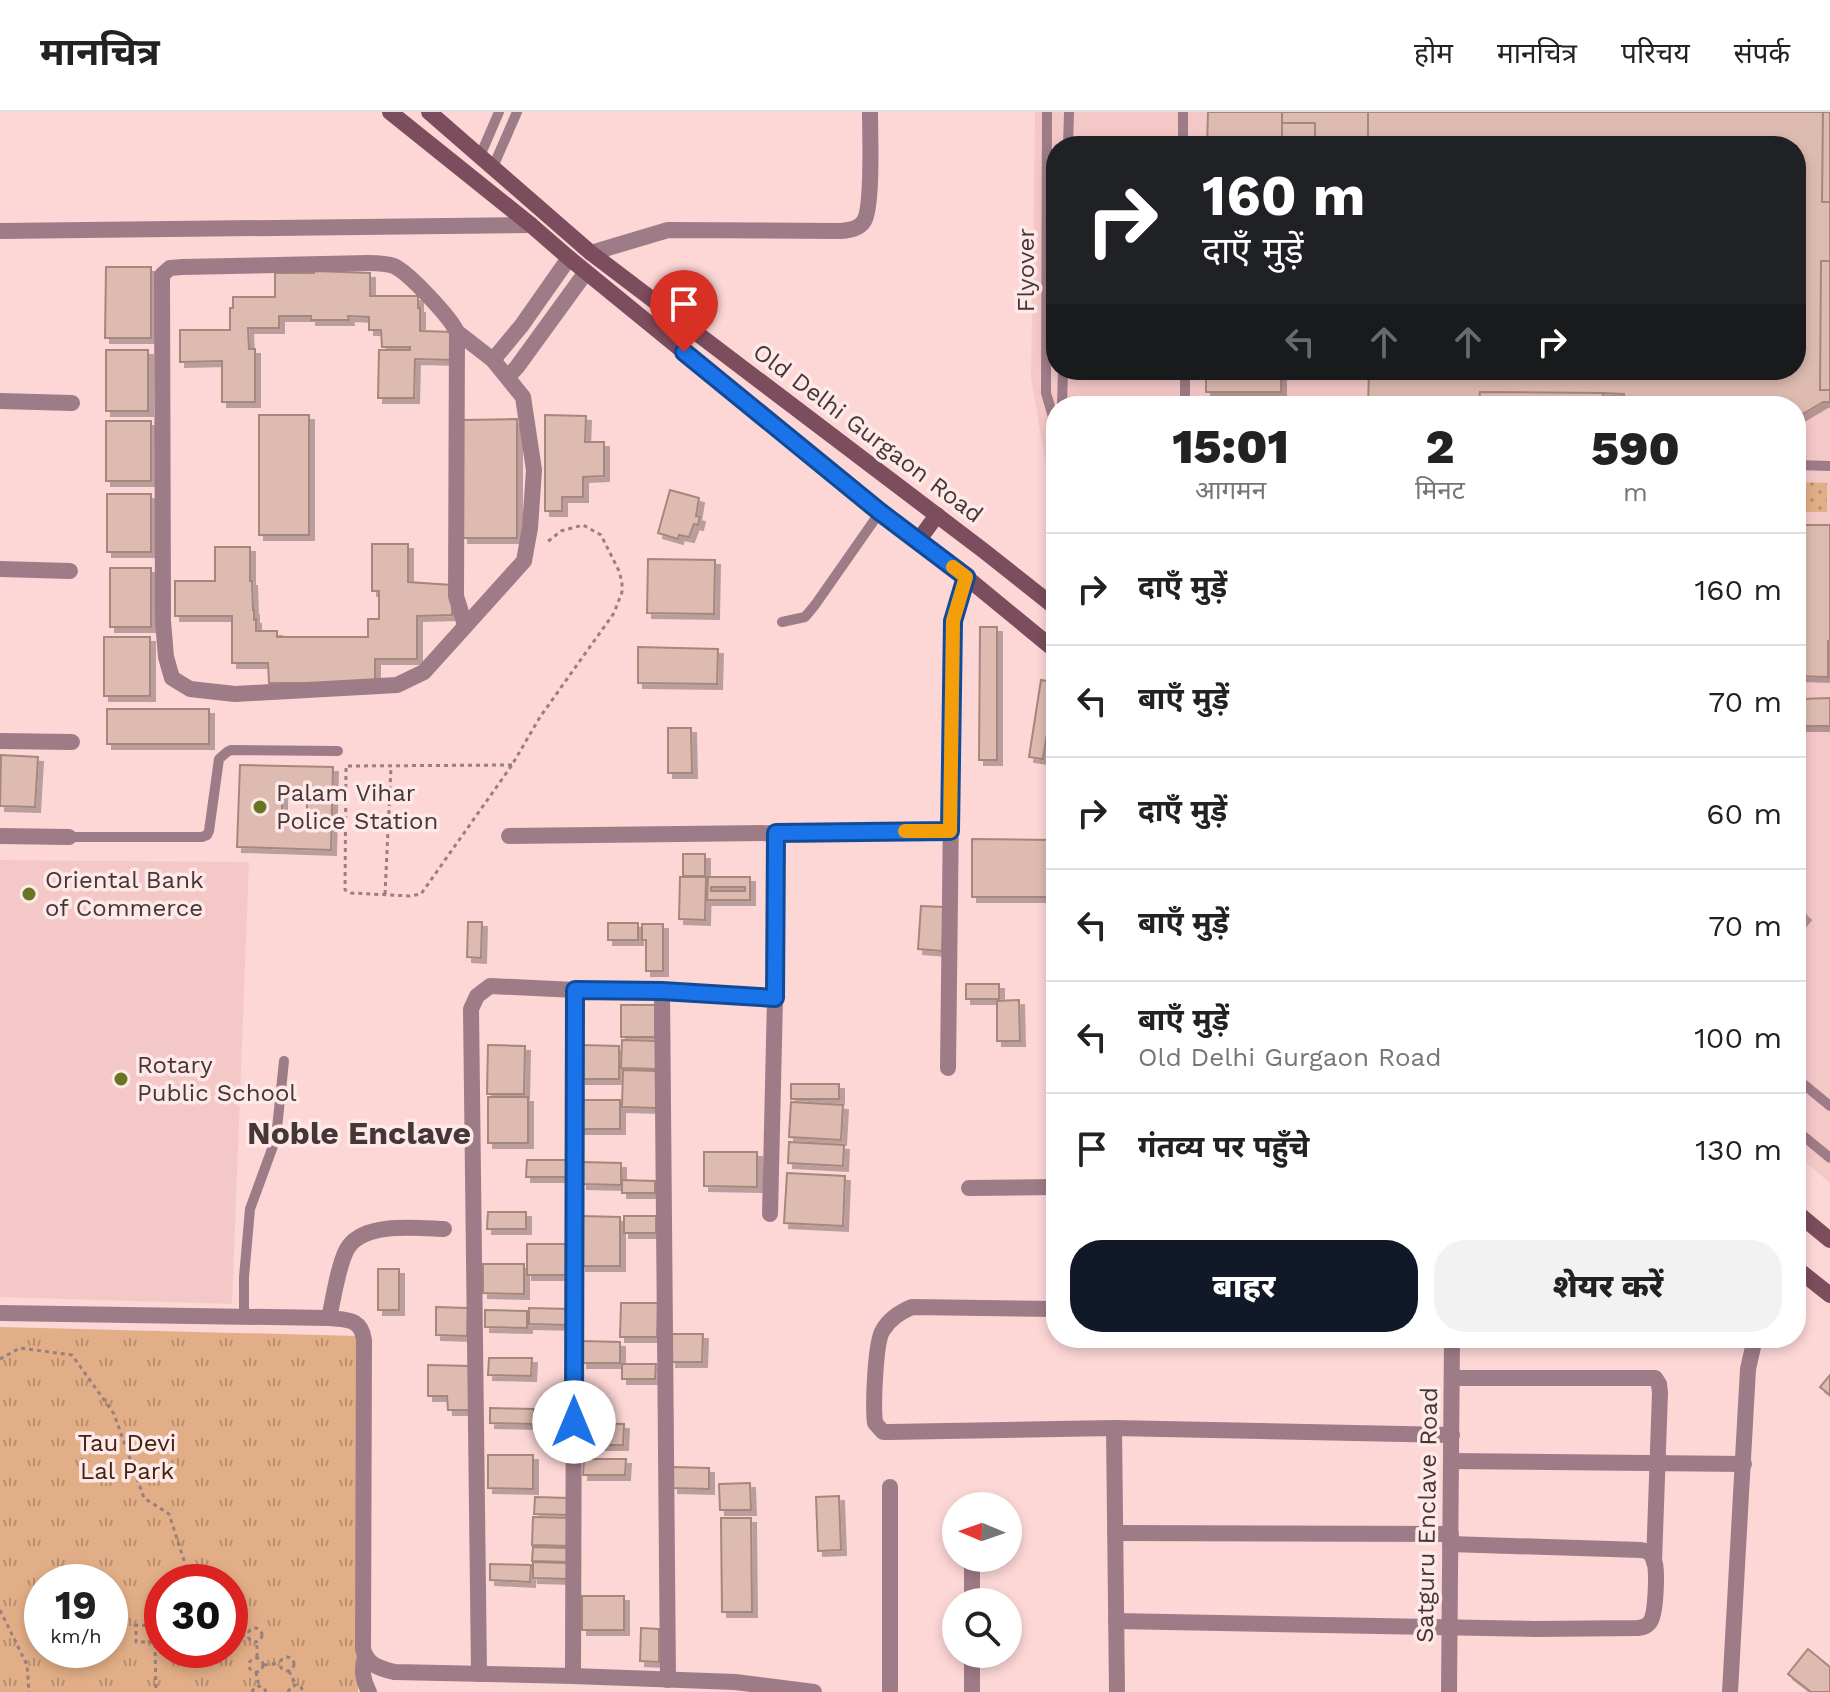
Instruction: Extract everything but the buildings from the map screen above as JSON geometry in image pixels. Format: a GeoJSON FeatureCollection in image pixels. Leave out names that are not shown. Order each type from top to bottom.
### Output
{"type":"FeatureCollection","features":[{"type":"Feature","properties":{"kind":"main road","name":"Old Delhi Gurgaon Road"},"geometry":{"type":"LineString","coordinates":[[390,112],[880,512],[1046,643]]}},
{"type":"Feature","properties":{"kind":"main road","name":"Old Delhi Gurgaon Road"},"geometry":{"type":"LineString","coordinates":[[429,112],[591,253],[1046,600]]}},
{"type":"Feature","properties":{"kind":"main road"},"geometry":{"type":"LineString","coordinates":[[918,541],[937,515]]}},
{"type":"Feature","properties":{"kind":"main road"},"geometry":{"type":"LineString","coordinates":[[1806,1220],[1830,1240]]}},
{"type":"Feature","properties":{"kind":"main road"},"geometry":{"type":"LineString","coordinates":[[1806,1281],[1830,1295]]}},
{"type":"Feature","properties":{"kind":"street"},"geometry":{"type":"LineString","coordinates":[[591,253],[668,230],[856,229],[864,221],[869,206],[870,112]]}},
{"type":"Feature","properties":{"kind":"street"},"geometry":{"type":"LineString","coordinates":[[0,231],[531,225]]}},
{"type":"Feature","properties":{"kind":"street"},"geometry":{"type":"LineString","coordinates":[[493,360],[569,258]]}},
{"type":"Feature","properties":{"kind":"street"},"geometry":{"type":"LineString","coordinates":[[368,263],[393,266],[448,316],[457,332],[493,360],[523,397],[534,470],[524,561],[424,672],[397,685],[235,694],[190,689],[172,678],[166,657],[163,621],[162,275],[170,268],[368,263]]}},
{"type":"Feature","properties":{"kind":"street"},"geometry":{"type":"LineString","coordinates":[[508,377],[586,272]]}},
{"type":"Feature","properties":{"kind":"street"},"geometry":{"type":"LineString","coordinates":[[457,332],[456,596],[465,625]]}},
{"type":"Feature","properties":{"kind":"street"},"geometry":{"type":"LineString","coordinates":[[0,401],[72,403]]}},
{"type":"Feature","properties":{"kind":"street"},"geometry":{"type":"LineString","coordinates":[[0,569],[70,571]]}},
{"type":"Feature","properties":{"kind":"street"},"geometry":{"type":"LineString","coordinates":[[948,1068],[953,621],[966,577]]}},
{"type":"Feature","properties":{"kind":"street"},"geometry":{"type":"LineString","coordinates":[[0,741],[72,742]]}},
{"type":"Feature","properties":{"kind":"street"},"geometry":{"type":"LineString","coordinates":[[509,836],[950,831]]}},
{"type":"Feature","properties":{"kind":"street"},"geometry":{"type":"LineString","coordinates":[[770,1214],[776,833]]}},
{"type":"Feature","properties":{"kind":"street"},"geometry":{"type":"LineString","coordinates":[[0,836],[69,837]]}},
{"type":"Feature","properties":{"kind":"street"},"geometry":{"type":"LineString","coordinates":[[479,1674],[471,1009],[477,996],[490,986],[775,998]]}},
{"type":"Feature","properties":{"kind":"street"},"geometry":{"type":"LineString","coordinates":[[573,1676],[575,990]]}},
{"type":"Feature","properties":{"kind":"street"},"geometry":{"type":"LineString","coordinates":[[662,991],[668,1680]]}},
{"type":"Feature","properties":{"kind":"street"},"geometry":{"type":"LineString","coordinates":[[969,1188],[1046,1187]]}},
{"type":"Feature","properties":{"kind":"street"},"geometry":{"type":"LineString","coordinates":[[329,1318],[347,1248],[359,1236],[386,1228],[444,1229]]}},
{"type":"Feature","properties":{"kind":"street"},"geometry":{"type":"LineString","coordinates":[[1046,1309],[912,1307],[897,1313],[881,1332],[878,1345],[875,1423],[883,1432],[1114,1428],[1452,1435]]}},
{"type":"Feature","properties":{"kind":"street"},"geometry":{"type":"LineString","coordinates":[[0,1313],[329,1318],[358,1324],[363,1330],[364,1340],[365,1657],[362,1667],[369,1692]]}},
{"type":"Feature","properties":{"kind":"street","name":"Satguru Enclave Road"},"geometry":{"type":"LineString","coordinates":[[1449,1692],[1452,1348]]}},
{"type":"Feature","properties":{"kind":"street"},"geometry":{"type":"LineString","coordinates":[[1730,1692],[1748,1369],[1753,1348]]}},
{"type":"Feature","properties":{"kind":"street"},"geometry":{"type":"LineString","coordinates":[[1116,1621],[1450,1628],[1624,1629],[1647,1626],[1654,1611],[1660,1393],[1655,1378],[1452,1378]]}},
{"type":"Feature","properties":{"kind":"street"},"geometry":{"type":"LineString","coordinates":[[1114,1428],[1116,1692]]}},
{"type":"Feature","properties":{"kind":"street"},"geometry":{"type":"LineString","coordinates":[[1451,1461],[1744,1464]]}},
{"type":"Feature","properties":{"kind":"street"},"geometry":{"type":"LineString","coordinates":[[890,1487],[890,1692]]}},
{"type":"Feature","properties":{"kind":"street"},"geometry":{"type":"LineString","coordinates":[[1115,1533],[1450,1539],[1641,1550],[1650,1552],[1654,1562]]}},
{"type":"Feature","properties":{"kind":"street"},"geometry":{"type":"LineString","coordinates":[[365,1657],[374,1666],[394,1672],[668,1680],[814,1692]]}},
{"type":"Feature","properties":{"kind":"street"},"geometry":{"type":"LineString","coordinates":[[972,1668],[972,1692]]}},
{"type":"Feature","properties":{"kind":"lane"},"geometry":{"type":"LineString","coordinates":[[486,162],[499,112]]}},
{"type":"Feature","properties":{"kind":"lane"},"geometry":{"type":"LineString","coordinates":[[486,162],[517,112]]}},
{"type":"Feature","properties":{"kind":"lane","name":"Flyover"},"geometry":{"type":"LineString","coordinates":[[1047,112],[1047,136]]}},
{"type":"Feature","properties":{"kind":"lane"},"geometry":{"type":"LineString","coordinates":[[1068,136],[1069,112]]}},
{"type":"Feature","properties":{"kind":"lane"},"geometry":{"type":"LineString","coordinates":[[1183,112],[1183,136]]}},
{"type":"Feature","properties":{"kind":"lane","name":"Flyover"},"geometry":{"type":"LineString","coordinates":[[1046,246],[1047,396]]}},
{"type":"Feature","properties":{"kind":"lane"},"geometry":{"type":"LineString","coordinates":[[1806,465],[1830,466]]}},
{"type":"Feature","properties":{"kind":"lane"},"geometry":{"type":"LineString","coordinates":[[782,622],[805,617],[880,512]]}},
{"type":"Feature","properties":{"kind":"lane"},"geometry":{"type":"LineString","coordinates":[[69,837],[202,837],[209,831],[219,759],[227,752],[338,751]]}},
{"type":"Feature","properties":{"kind":"lane"},"geometry":{"type":"LineString","coordinates":[[244,1317],[250,1209],[276,1138],[284,1061]]}},
{"type":"Feature","properties":{"kind":"lane"},"geometry":{"type":"LineString","coordinates":[[1806,1086],[1830,1106]]}},
{"type":"Feature","properties":{"kind":"lane"},"geometry":{"type":"LineString","coordinates":[[1806,1138],[1830,1158]]}},
{"type":"Feature","properties":{"kind":"path"},"geometry":{"type":"LineString","coordinates":[[512,765],[346,766],[345,890],[351,893],[421,894],[512,765],[540,717],[614,613],[622,592],[622,582],[601,535],[583,525],[561,531],[524,561]]}},
{"type":"Feature","properties":{"kind":"path"},"geometry":{"type":"LineString","coordinates":[[385,894],[391,767]]}},
{"type":"Feature","properties":{"kind":"path"},"geometry":{"type":"LineString","coordinates":[[0,1359],[20,1348],[72,1355],[114,1414],[144,1498],[169,1514],[185,1564]]}},
{"type":"Feature","properties":{"kind":"path"},"geometry":{"type":"LineString","coordinates":[[0,1610],[27,1665],[29,1692]]}},
{"type":"Feature","properties":{"kind":"path"},"geometry":{"type":"LineString","coordinates":[[144,1625],[136,1625],[136,1642],[144,1642]]}},
{"type":"Feature","properties":{"kind":"path"},"geometry":{"type":"LineString","coordinates":[[248,1633],[255,1628],[262,1635],[257,1642],[257,1657]]}},
{"type":"Feature","properties":{"kind":"path"},"geometry":{"type":"LineString","coordinates":[[248,1638],[257,1642]]}},
{"type":"Feature","properties":{"kind":"path"},"geometry":{"type":"LineString","coordinates":[[257,1657],[264,1665]]}},
{"type":"Feature","properties":{"kind":"path"},"geometry":{"type":"LineString","coordinates":[[256,1672],[251,1670],[249,1663],[257,1657]]}},
{"type":"Feature","properties":{"kind":"path"},"geometry":{"type":"LineString","coordinates":[[264,1665],[279,1663],[287,1657],[292,1659],[294,1665],[289,1671]]}},
{"type":"Feature","properties":{"kind":"path"},"geometry":{"type":"LineString","coordinates":[[279,1663],[281,1669],[289,1671],[303,1692]]}},
{"type":"Feature","properties":{"kind":"path"},"geometry":{"type":"LineString","coordinates":[[256,1672],[264,1665]]}},
{"type":"Feature","properties":{"kind":"path"},"geometry":{"type":"LineString","coordinates":[[156,1668],[156,1692]]}},
{"type":"Feature","properties":{"kind":"path"},"geometry":{"type":"LineString","coordinates":[[256,1672],[259,1686]]}},
{"type":"Feature","properties":{"kind":"path"},"geometry":{"type":"LineString","coordinates":[[288,1692],[296,1685]]}},
{"type":"Feature","properties":{"kind":"path"},"geometry":{"type":"LineString","coordinates":[[252,1692],[259,1686]]}},
{"type":"Feature","properties":{"kind":"path"},"geometry":{"type":"LineString","coordinates":[[259,1686],[266,1692]]}},
{"type":"Feature","properties":{"kind":"shaded area"},"geometry":{"type":"Polygon","coordinates":[[[1035,112],[1830,112],[1830,1183],[1806,1163],[1806,396],[1046,396],[1046,466],[1031,377],[1035,112]]]}},
{"type":"Feature","properties":{"kind":"shaded area","name":"Rotary Public School"},"geometry":{"type":"Polygon","coordinates":[[[0,860],[249,862],[232,1304],[0,1297],[0,860]]]}},
{"type":"Feature","properties":{"kind":"green space"},"geometry":{"type":"Polygon","coordinates":[[[1806,482],[1827,483],[1827,512],[1806,512],[1806,482]]]}},
{"type":"Feature","properties":{"kind":"green space","name":"Tau Devi Lal Park"},"geometry":{"type":"Polygon","coordinates":[[[0,1327],[359,1336],[358,1692],[0,1692],[0,1327]]]}},
{"type":"Feature","properties":{"kind":"slow traffic"},"geometry":{"type":"LineString","coordinates":[[905,831],[950,831],[953,621],[966,577],[953,567]]}},
{"type":"Feature","properties":{"kind":"place","name":"Palam Vihar Police Station"},"geometry":{"type":"Point","coordinates":[260,807]}},
{"type":"Feature","properties":{"kind":"place","name":"Oriental Bank of Commerce"},"geometry":{"type":"Point","coordinates":[29,894]}},
{"type":"Feature","properties":{"kind":"place","name":"Rotary Public School"},"geometry":{"type":"Point","coordinates":[121,1079]}},
{"type":"Feature","properties":{"kind":"district","name":"Noble Enclave"},"geometry":{"type":"Point","coordinates":[359,1133]}},
{"type":"Feature","properties":{"kind":"route"},"geometry":{"type":"LineString","coordinates":[[574,1422],[575,990],[662,991],[775,998],[776,833],[950,831],[953,621],[966,577],[880,512],[684,352]]}}]}
